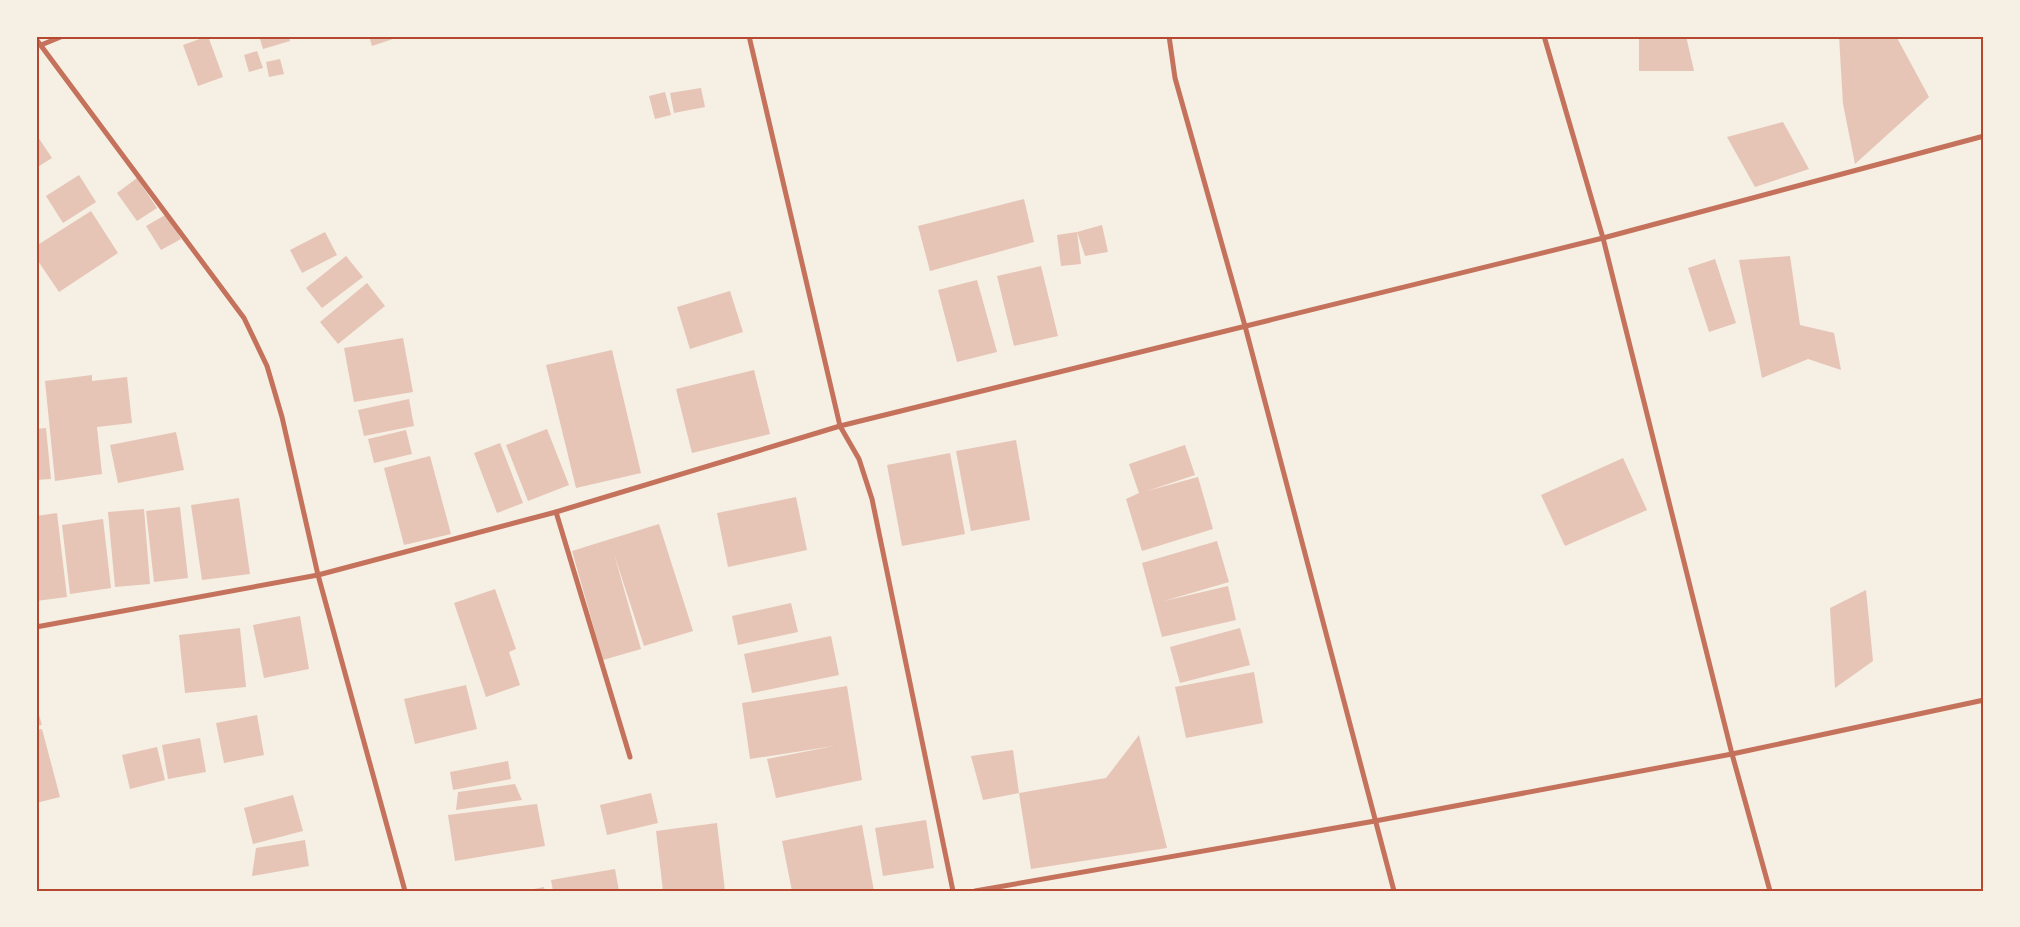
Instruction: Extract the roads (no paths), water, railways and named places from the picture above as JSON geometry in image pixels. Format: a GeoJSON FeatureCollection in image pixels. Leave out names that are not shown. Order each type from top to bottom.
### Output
{"type":"FeatureCollection","features":[{"type":"Feature","properties":{"kind":"street"},"geometry":{"type":"LineString","coordinates":[[41,45],[63,36]]}},
{"type":"Feature","properties":{"kind":"street"},"geometry":{"type":"LineString","coordinates":[[749,36],[840,426],[859,459],[872,498],[953,891]]}},
{"type":"Feature","properties":{"kind":"street"},"geometry":{"type":"LineString","coordinates":[[1169,36],[1175,78],[1245,326],[1394,891]]}},
{"type":"Feature","properties":{"kind":"street"},"geometry":{"type":"LineString","coordinates":[[1544,36],[1603,238],[1732,754],[1770,891]]}},
{"type":"Feature","properties":{"kind":"street"},"geometry":{"type":"LineString","coordinates":[[36,39],[244,318],[270,374],[282,417],[318,575],[405,891]]}},
{"type":"Feature","properties":{"kind":"street"},"geometry":{"type":"LineString","coordinates":[[36,627],[318,575],[556,512],[840,426],[1603,238],[1984,136]]}},
{"type":"Feature","properties":{"kind":"street"},"geometry":{"type":"LineString","coordinates":[[556,512],[630,757]]}},
{"type":"Feature","properties":{"kind":"street"},"geometry":{"type":"LineString","coordinates":[[975,891],[1375,821],[1732,754],[1984,700]]}}]}
